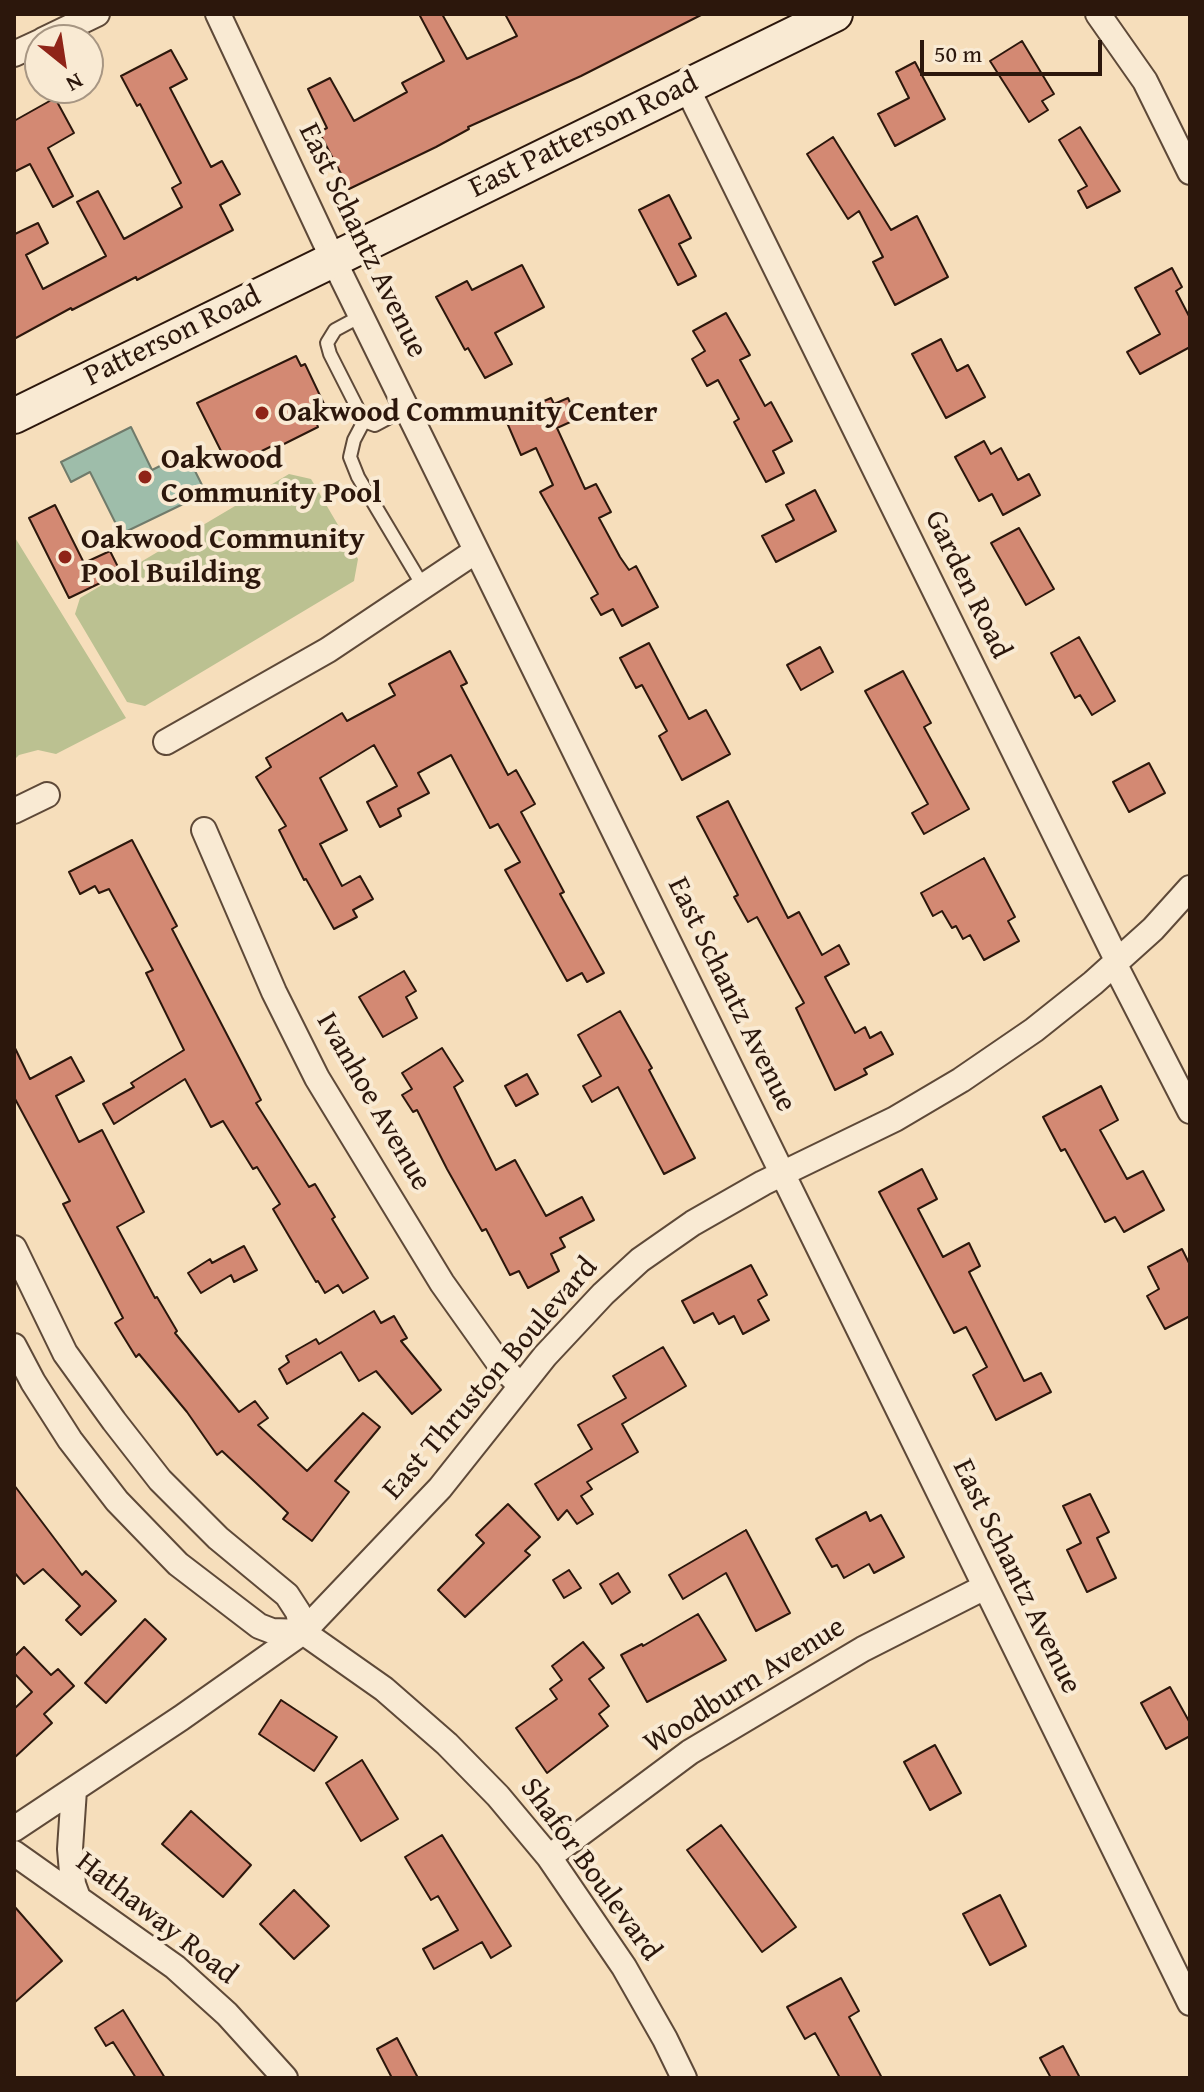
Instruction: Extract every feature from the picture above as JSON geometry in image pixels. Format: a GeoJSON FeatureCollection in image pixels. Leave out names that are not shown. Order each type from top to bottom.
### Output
{"type":"FeatureCollection","features":[{"type":"Feature","properties":{"kind":"main road","name":"East Patterson Road"},"geometry":{"type":"LineString","coordinates":[[333,259],[835,14]]}},
{"type":"Feature","properties":{"kind":"main road","name":"Patterson Road"},"geometry":{"type":"LineString","coordinates":[[14,416],[333,259]]}},
{"type":"Feature","properties":{"kind":"street"},"geometry":{"type":"LineString","coordinates":[[77,24],[97,14]]}},
{"type":"Feature","properties":{"kind":"street","name":"East Schantz Avenue"},"geometry":{"type":"LineString","coordinates":[[218,14],[333,259],[1190,2003]]}},
{"type":"Feature","properties":{"kind":"street"},"geometry":{"type":"LineString","coordinates":[[1098,14],[1145,81],[1190,172]]}},
{"type":"Feature","properties":{"kind":"street","name":"Garden Road"},"geometry":{"type":"LineString","coordinates":[[686,86],[1115,956],[1115,965],[1190,1111]]}},
{"type":"Feature","properties":{"kind":"street"},"geometry":{"type":"LineString","coordinates":[[166,742],[328,650],[476,551]]}},
{"type":"Feature","properties":{"kind":"street"},"geometry":{"type":"LineString","coordinates":[[14,811],[47,795]]}},
{"type":"Feature","properties":{"kind":"street","name":"Ivanhoe Avenue"},"geometry":{"type":"LineString","coordinates":[[204,830],[274,992],[317,1078],[442,1283],[501,1366],[521,1386]]}},
{"type":"Feature","properties":{"kind":"street","name":"East Thruston Boulevard"},"geometry":{"type":"LineString","coordinates":[[14,1829],[303,1632],[440,1488],[545,1356],[640,1260],[693,1223],[895,1119],[961,1080],[1034,1030],[1115,965],[1190,888]]}},
{"type":"Feature","properties":{"kind":"street"},"geometry":{"type":"LineString","coordinates":[[14,1248],[22,1283],[65,1353],[114,1421],[160,1480],[199,1519],[287,1595],[298,1612],[303,1632]]}},
{"type":"Feature","properties":{"kind":"street","name":"Shafor Boulevard"},"geometry":{"type":"LineString","coordinates":[[14,1346],[70,1440],[117,1501],[178,1564],[259,1626],[272,1631],[303,1632],[384,1689],[447,1744],[498,1796],[549,1857],[624,1967],[684,2078]]}},
{"type":"Feature","properties":{"kind":"street","name":"Woodburn Avenue"},"geometry":{"type":"LineString","coordinates":[[549,1857],[690,1752],[863,1649],[985,1587]]}},
{"type":"Feature","properties":{"kind":"street"},"geometry":{"type":"LineString","coordinates":[[74,1790],[70,1849],[77,1895]]}},
{"type":"Feature","properties":{"kind":"street","name":"Hathaway Road"},"geometry":{"type":"LineString","coordinates":[[14,1853],[175,1967],[227,2014],[285,2078]]}},
{"type":"Feature","properties":{"kind":"lane"},"geometry":{"type":"LineString","coordinates":[[361,316],[335,330],[327,343],[364,421],[375,425],[407,408]]}},
{"type":"Feature","properties":{"kind":"lane"},"geometry":{"type":"LineString","coordinates":[[364,421],[354,440],[350,457],[358,477],[423,586]]}},
{"type":"Feature","properties":{"kind":"shaded area","name":"Oakwood Community Pool"},"geometry":{"type":"Polygon","coordinates":[[[131,427],[152,470],[186,453],[206,493],[121,534],[90,472],[71,482],[61,462],[131,427]]]}},
{"type":"Feature","properties":{"kind":"shaded area"},"geometry":{"type":"Polygon","coordinates":[[[289,474],[311,479],[358,559],[354,581],[145,706],[127,702],[75,614],[80,598],[289,474]]]}},
{"type":"Feature","properties":{"kind":"shaded area"},"geometry":{"type":"Polygon","coordinates":[[[14,536],[126,718],[56,754],[38,750],[19,755],[14,760],[14,536]]]}},
{"type":"Feature","properties":{"kind":"building"},"geometry":{"type":"Polygon","coordinates":[[[419,14],[442,14],[467,59],[517,36],[505,14],[703,14],[581,76],[468,127],[436,147],[349,189],[319,132],[327,128],[308,89],[330,78],[354,121],[407,92],[402,83],[444,61],[419,14]]]}},
{"type":"Feature","properties":{"kind":"building"},"geometry":{"type":"Polygon","coordinates":[[[1022,41],[1054,94],[1042,101],[1048,110],[1029,122],[990,61],[1022,41]]]}},
{"type":"Feature","properties":{"kind":"building"},"geometry":{"type":"Polygon","coordinates":[[[171,50],[187,79],[170,88],[211,167],[222,161],[240,194],[220,205],[233,230],[14,339],[14,232],[38,223],[48,243],[26,255],[43,289],[106,256],[77,202],[98,191],[124,239],[182,207],[172,188],[181,183],[140,104],[137,106],[121,76],[171,50]]]}},
{"type":"Feature","properties":{"kind":"building"},"geometry":{"type":"Polygon","coordinates":[[[915,62],[945,119],[895,146],[878,114],[909,98],[896,72],[915,62]]]}},
{"type":"Feature","properties":{"kind":"building"},"geometry":{"type":"Polygon","coordinates":[[[44,104],[58,104],[74,133],[48,148],[73,196],[53,207],[30,164],[14,172],[14,121],[44,104]]]}},
{"type":"Feature","properties":{"kind":"building"},"geometry":{"type":"Polygon","coordinates":[[[1080,127],[1120,191],[1087,208],[1078,191],[1087,186],[1059,140],[1080,127]]]}},
{"type":"Feature","properties":{"kind":"building"},"geometry":{"type":"Polygon","coordinates":[[[833,137],[891,230],[917,216],[948,277],[895,305],[873,262],[883,257],[859,211],[848,219],[807,154],[833,137]]]}},
{"type":"Feature","properties":{"kind":"building"},"geometry":{"type":"Polygon","coordinates":[[[669,195],[691,238],[679,244],[696,276],[678,285],[639,210],[669,195]]]}},
{"type":"Feature","properties":{"kind":"building"},"geometry":{"type":"Polygon","coordinates":[[[522,265],[544,307],[495,333],[512,364],[485,378],[468,348],[465,350],[436,297],[467,281],[472,290],[522,265]]]}},
{"type":"Feature","properties":{"kind":"building"},"geometry":{"type":"Polygon","coordinates":[[[1172,268],[1182,287],[1176,291],[1190,318],[1190,347],[1140,374],[1127,352],[1160,334],[1135,288],[1172,268]]]}},
{"type":"Feature","properties":{"kind":"building"},"geometry":{"type":"Polygon","coordinates":[[[726,313],[750,355],[740,360],[765,406],[771,402],[792,441],[773,451],[784,473],[766,482],[734,422],[739,419],[718,380],[707,386],[692,359],[705,351],[693,331],[726,313]]]}},
{"type":"Feature","properties":{"kind":"building"},"geometry":{"type":"Polygon","coordinates":[[[941,339],[957,371],[968,365],[985,397],[946,418],[912,354],[941,339]]]}},
{"type":"Feature","properties":{"kind":"building","name":"Oakwood Community Center"},"geometry":{"type":"Polygon","coordinates":[[[296,356],[301,366],[305,364],[325,406],[321,408],[325,417],[316,422],[318,427],[229,467],[197,403],[296,356]]]}},
{"type":"Feature","properties":{"kind":"building"},"geometry":{"type":"Polygon","coordinates":[[[551,398],[554,404],[568,398],[577,419],[557,428],[585,489],[596,484],[611,512],[599,518],[620,557],[629,570],[636,566],[658,607],[622,626],[613,609],[601,615],[591,598],[598,594],[540,492],[553,485],[536,448],[521,455],[505,418],[551,398]]]}},
{"type":"Feature","properties":{"kind":"building"},"geometry":{"type":"Polygon","coordinates":[[[984,441],[991,454],[1001,448],[1018,480],[1029,474],[1040,495],[1003,515],[992,494],[979,501],[955,457],[984,441]]]}},
{"type":"Feature","properties":{"kind":"building"},"geometry":{"type":"Polygon","coordinates":[[[815,490],[836,531],[776,562],[762,536],[794,520],[786,505],[815,490]]]}},
{"type":"Feature","properties":{"kind":"building","name":"Oakwood Community Pool Building"},"geometry":{"type":"Polygon","coordinates":[[[55,505],[84,563],[110,551],[121,573],[69,598],[29,518],[55,505]]]}},
{"type":"Feature","properties":{"kind":"building"},"geometry":{"type":"Polygon","coordinates":[[[1019,528],[1054,589],[1026,605],[991,543],[1019,528]]]}},
{"type":"Feature","properties":{"kind":"building"},"geometry":{"type":"Polygon","coordinates":[[[1079,637],[1115,701],[1092,715],[1080,695],[1075,698],[1051,653],[1079,637]]]}},
{"type":"Feature","properties":{"kind":"building"},"geometry":{"type":"Polygon","coordinates":[[[649,643],[689,719],[706,710],[730,754],[682,780],[659,736],[667,731],[642,685],[636,688],[620,658],[649,643]]]}},
{"type":"Feature","properties":{"kind":"building"},"geometry":{"type":"Polygon","coordinates":[[[820,647],[833,672],[801,690],[787,665],[820,647]]]}},
{"type":"Feature","properties":{"kind":"building"},"geometry":{"type":"Polygon","coordinates":[[[450,651],[467,683],[461,686],[508,775],[516,770],[535,804],[521,812],[564,892],[560,894],[604,973],[587,982],[582,973],[567,981],[505,870],[520,862],[498,824],[490,828],[451,755],[418,773],[429,793],[398,809],[401,816],[380,827],[367,802],[397,786],[374,745],[320,778],[347,830],[320,844],[342,886],[360,876],[373,899],[353,910],[357,917],[334,929],[304,880],[279,830],[286,826],[256,777],[271,767],[266,758],[342,713],[347,721],[395,695],[389,684],[450,651]]]}},
{"type":"Feature","properties":{"kind":"building"},"geometry":{"type":"Polygon","coordinates":[[[903,671],[931,723],[924,727],[969,809],[924,834],[912,813],[928,804],[865,691],[903,671]]]}},
{"type":"Feature","properties":{"kind":"building"},"geometry":{"type":"Polygon","coordinates":[[[1149,763],[1165,793],[1129,812],[1113,782],[1149,763]]]}},
{"type":"Feature","properties":{"kind":"building"},"geometry":{"type":"Polygon","coordinates":[[[728,801],[788,918],[799,912],[822,955],[839,945],[849,964],[825,977],[855,1033],[865,1027],[870,1038],[881,1032],[893,1054],[864,1069],[867,1074],[835,1090],[796,1008],[804,1003],[757,917],[748,922],[734,897],[738,895],[697,817],[728,801]]]}},
{"type":"Feature","properties":{"kind":"building"},"geometry":{"type":"Polygon","coordinates":[[[132,840],[177,926],[172,929],[261,1100],[256,1103],[309,1187],[315,1184],[368,1278],[343,1293],[338,1285],[325,1293],[316,1282],[273,1209],[280,1204],[257,1167],[253,1169],[223,1121],[211,1127],[185,1079],[114,1124],[103,1104],[134,1087],[131,1083],[184,1050],[146,973],[153,970],[109,889],[99,893],[95,886],[80,894],[69,872],[132,840]]]}},
{"type":"Feature","properties":{"kind":"building"},"geometry":{"type":"Polygon","coordinates":[[[984,858],[1015,917],[1008,921],[1019,941],[984,960],[970,935],[963,939],[942,911],[933,916],[921,893],[984,858]]]}},
{"type":"Feature","properties":{"kind":"building"},"geometry":{"type":"Polygon","coordinates":[[[404,971],[416,991],[406,997],[417,1018],[383,1037],[359,997],[404,971]]]}},
{"type":"Feature","properties":{"kind":"building"},"geometry":{"type":"Polygon","coordinates":[[[620,1011],[652,1068],[649,1070],[695,1158],[664,1174],[618,1087],[592,1102],[583,1086],[601,1076],[578,1035],[620,1011]]]}},
{"type":"Feature","properties":{"kind":"building"},"geometry":{"type":"Polygon","coordinates":[[[14,1046],[30,1079],[71,1057],[84,1081],[56,1096],[79,1142],[102,1130],[144,1212],[117,1227],[155,1298],[177,1331],[175,1333],[239,1412],[255,1401],[268,1418],[258,1425],[307,1471],[363,1413],[380,1427],[335,1481],[349,1492],[312,1541],[283,1519],[288,1513],[222,1451],[217,1455],[187,1412],[139,1354],[136,1357],[115,1323],[123,1318],[63,1204],[70,1201],[14,1097],[14,1046]]]}},
{"type":"Feature","properties":{"kind":"building"},"geometry":{"type":"Polygon","coordinates":[[[442,1048],[463,1081],[454,1087],[496,1170],[515,1160],[546,1216],[582,1197],[594,1220],[560,1238],[565,1247],[551,1254],[559,1271],[528,1288],[519,1271],[510,1275],[486,1229],[482,1231],[447,1169],[417,1110],[413,1112],[402,1095],[412,1089],[402,1073],[442,1048]]]}},
{"type":"Feature","properties":{"kind":"building"},"geometry":{"type":"Polygon","coordinates":[[[527,1074],[538,1094],[516,1106],[505,1086],[527,1074]]]}},
{"type":"Feature","properties":{"kind":"building"},"geometry":{"type":"Polygon","coordinates":[[[1101,1086],[1118,1120],[1100,1130],[1127,1179],[1143,1171],[1164,1210],[1124,1232],[1115,1217],[1105,1222],[1065,1149],[1061,1151],[1043,1117],[1101,1086]]]}},
{"type":"Feature","properties":{"kind":"building"},"geometry":{"type":"Polygon","coordinates":[[[922,1169],[937,1199],[918,1209],[943,1257],[969,1243],[980,1266],[969,1272],[1024,1381],[1041,1373],[1051,1392],[996,1420],[973,1375],[987,1367],[966,1327],[954,1333],[879,1192],[922,1169]]]}},
{"type":"Feature","properties":{"kind":"building"},"geometry":{"type":"Polygon","coordinates":[[[244,1246],[257,1270],[234,1282],[231,1275],[201,1293],[188,1273],[210,1259],[212,1263],[244,1246]]]}},
{"type":"Feature","properties":{"kind":"building"},"geometry":{"type":"Polygon","coordinates":[[[1182,1249],[1190,1265],[1190,1316],[1165,1329],[1147,1296],[1159,1289],[1148,1267],[1182,1249]]]}},
{"type":"Feature","properties":{"kind":"building"},"geometry":{"type":"Polygon","coordinates":[[[751,1265],[767,1295],[758,1300],[769,1320],[743,1334],[734,1316],[719,1324],[713,1313],[694,1323],[682,1301],[751,1265]]]}},
{"type":"Feature","properties":{"kind":"building"},"geometry":{"type":"Polygon","coordinates":[[[374,1311],[381,1323],[394,1316],[407,1338],[401,1341],[441,1390],[412,1414],[376,1371],[359,1381],[341,1352],[287,1384],[279,1369],[289,1362],[286,1356],[316,1339],[319,1344],[374,1311]]]}},
{"type":"Feature","properties":{"kind":"building"},"geometry":{"type":"Polygon","coordinates":[[[663,1347],[686,1386],[622,1424],[638,1452],[587,1482],[592,1489],[581,1496],[593,1514],[577,1524],[567,1510],[558,1520],[535,1484],[592,1449],[578,1425],[626,1398],[613,1376],[663,1347]]]}},
{"type":"Feature","properties":{"kind":"building"},"geometry":{"type":"Polygon","coordinates":[[[14,1485],[82,1575],[86,1571],[116,1601],[81,1635],[66,1620],[80,1606],[43,1569],[24,1584],[14,1572],[14,1485]]]}},
{"type":"Feature","properties":{"kind":"building"},"geometry":{"type":"Polygon","coordinates":[[[1090,1494],[1109,1532],[1097,1538],[1116,1578],[1087,1592],[1067,1550],[1081,1543],[1063,1506],[1090,1494]]]}},
{"type":"Feature","properties":{"kind":"building"},"geometry":{"type":"Polygon","coordinates":[[[508,1504],[540,1537],[525,1551],[530,1555],[465,1617],[438,1590],[484,1543],[476,1535],[508,1504]]]}},
{"type":"Feature","properties":{"kind":"building"},"geometry":{"type":"Polygon","coordinates":[[[866,1512],[870,1521],[881,1515],[904,1557],[874,1573],[869,1564],[844,1578],[837,1565],[832,1567],[816,1539],[866,1512]]]}},
{"type":"Feature","properties":{"kind":"building"},"geometry":{"type":"Polygon","coordinates":[[[746,1530],[790,1613],[756,1631],[726,1573],[683,1599],[669,1575],[746,1530]]]}},
{"type":"Feature","properties":{"kind":"building"},"geometry":{"type":"Polygon","coordinates":[[[569,1570],[581,1588],[564,1598],[553,1580],[569,1570]]]}},
{"type":"Feature","properties":{"kind":"building"},"geometry":{"type":"Polygon","coordinates":[[[618,1573],[630,1592],[612,1604],[600,1584],[618,1573]]]}},
{"type":"Feature","properties":{"kind":"building"},"geometry":{"type":"Polygon","coordinates":[[[698,1614],[726,1660],[647,1702],[621,1655],[698,1614]]]}},
{"type":"Feature","properties":{"kind":"building"},"geometry":{"type":"Polygon","coordinates":[[[145,1619],[166,1639],[106,1703],[85,1683],[145,1619]]]}},
{"type":"Feature","properties":{"kind":"building"},"geometry":{"type":"Polygon","coordinates":[[[583,1642],[604,1668],[589,1679],[609,1706],[599,1714],[608,1726],[547,1773],[516,1728],[557,1699],[550,1689],[562,1680],[552,1666],[583,1642]]]}},
{"type":"Feature","properties":{"kind":"building"},"geometry":{"type":"Polygon","coordinates":[[[24,1647],[51,1675],[58,1669],[74,1686],[44,1714],[52,1723],[14,1758],[14,1709],[32,1692],[14,1673],[14,1657],[24,1647]]]}},
{"type":"Feature","properties":{"kind":"building"},"geometry":{"type":"Polygon","coordinates":[[[1170,1687],[1190,1723],[1190,1736],[1166,1749],[1141,1703],[1170,1687]]]}},
{"type":"Feature","properties":{"kind":"building"},"geometry":{"type":"Polygon","coordinates":[[[281,1700],[337,1737],[314,1771],[259,1734],[281,1700]]]}},
{"type":"Feature","properties":{"kind":"building"},"geometry":{"type":"Polygon","coordinates":[[[935,1745],[961,1793],[930,1810],[904,1762],[935,1745]]]}},
{"type":"Feature","properties":{"kind":"building"},"geometry":{"type":"Polygon","coordinates":[[[362,1760],[398,1819],[361,1841],[326,1783],[362,1760]]]}},
{"type":"Feature","properties":{"kind":"building"},"geometry":{"type":"Polygon","coordinates":[[[191,1811],[251,1865],[223,1897],[162,1844],[191,1811]]]}},
{"type":"Feature","properties":{"kind":"building"},"geometry":{"type":"Polygon","coordinates":[[[721,1825],[796,1927],[762,1952],[687,1850],[721,1825]]]}},
{"type":"Feature","properties":{"kind":"building"},"geometry":{"type":"Polygon","coordinates":[[[442,1835],[511,1946],[491,1958],[482,1942],[434,1969],[423,1949],[458,1930],[438,1896],[431,1900],[405,1857],[442,1835]]]}},
{"type":"Feature","properties":{"kind":"building"},"geometry":{"type":"Polygon","coordinates":[[[294,1890],[329,1926],[294,1959],[260,1924],[294,1890]]]}},
{"type":"Feature","properties":{"kind":"building"},"geometry":{"type":"Polygon","coordinates":[[[1000,1895],[1026,1946],[990,1965],[963,1914],[1000,1895]]]}},
{"type":"Feature","properties":{"kind":"building"},"geometry":{"type":"Polygon","coordinates":[[[14,1906],[62,1961],[14,2003],[14,1906]]]}},
{"type":"Feature","properties":{"kind":"building"},"geometry":{"type":"Polygon","coordinates":[[[841,1978],[859,2011],[849,2017],[882,2078],[840,2078],[815,2033],[805,2039],[787,2007],[841,1978]]]}},
{"type":"Feature","properties":{"kind":"building"},"geometry":{"type":"Polygon","coordinates":[[[123,2010],[165,2078],[136,2078],[113,2042],[106,2046],[95,2028],[123,2010]]]}},
{"type":"Feature","properties":{"kind":"building"},"geometry":{"type":"Polygon","coordinates":[[[397,2038],[418,2078],[392,2078],[377,2049],[397,2038]]]}},
{"type":"Feature","properties":{"kind":"building"},"geometry":{"type":"Polygon","coordinates":[[[1063,2046],[1080,2078],[1051,2078],[1040,2058],[1063,2046]]]}},
{"type":"Feature","properties":{"kind":"place","name":"Oakwood Community Center"},"geometry":{"type":"Point","coordinates":[262,413]}},
{"type":"Feature","properties":{"kind":"place","name":"Oakwood Community Pool"},"geometry":{"type":"Point","coordinates":[145,477]}},
{"type":"Feature","properties":{"kind":"place","name":"Oakwood Community Pool Building"},"geometry":{"type":"Point","coordinates":[65,557]}}]}
